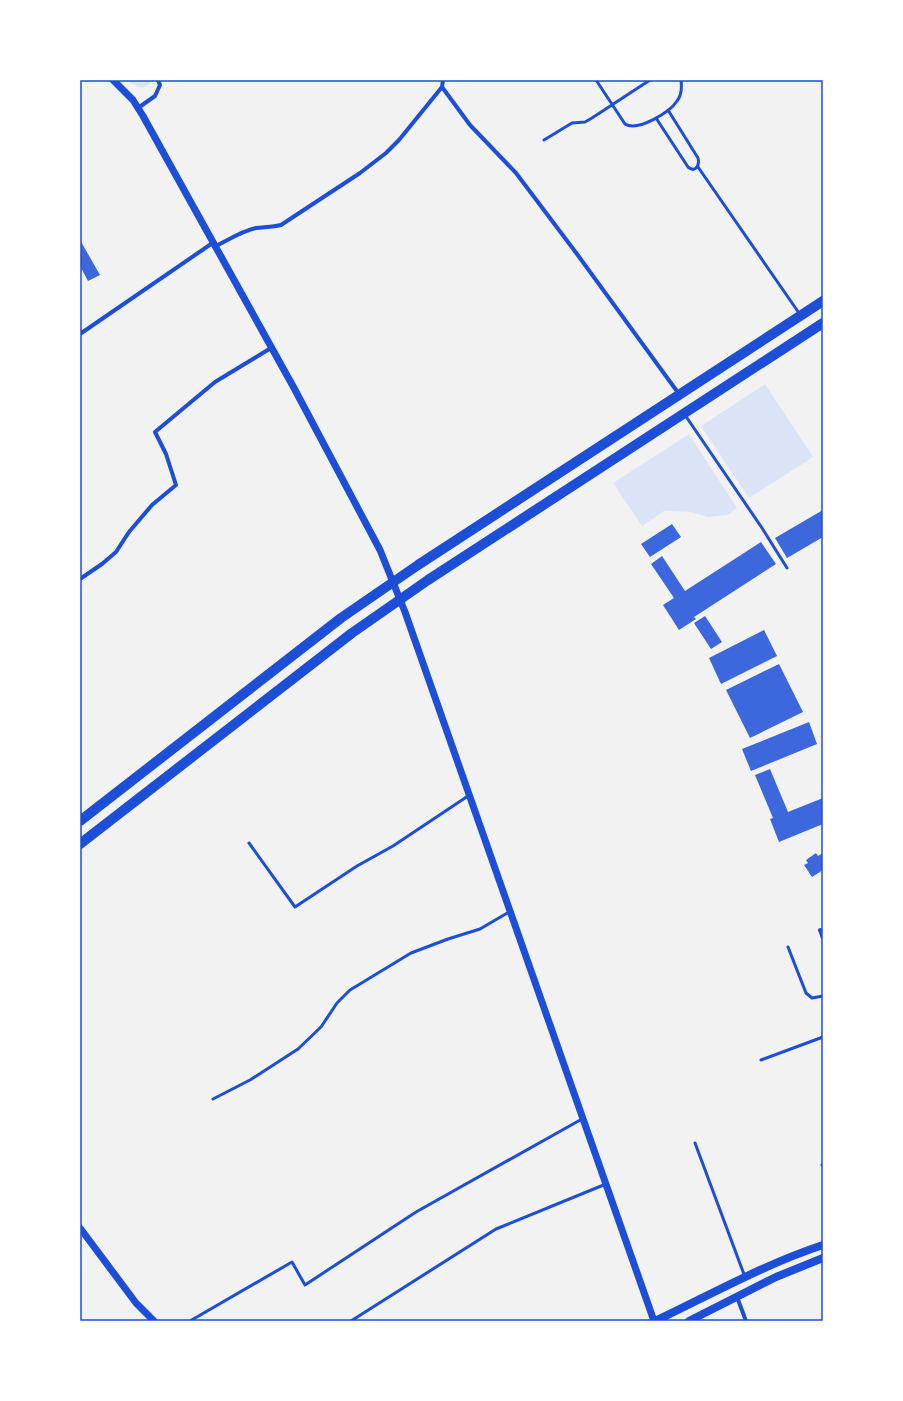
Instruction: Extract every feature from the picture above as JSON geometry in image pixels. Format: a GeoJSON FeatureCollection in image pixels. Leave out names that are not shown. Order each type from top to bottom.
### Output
{"type":"FeatureCollection","features":[{"type":"Feature","properties":{"kind":"main road"},"geometry":{"type":"LineString","coordinates":[[80,821],[335,623],[393,582],[823,301]]}},
{"type":"Feature","properties":{"kind":"main road"},"geometry":{"type":"LineString","coordinates":[[80,844],[346,638],[428,580],[823,323]]}},
{"type":"Feature","properties":{"kind":"main road"},"geometry":{"type":"LineString","coordinates":[[655,1321],[745,1278],[805,1251],[823,1245]]}},
{"type":"Feature","properties":{"kind":"main road"},"geometry":{"type":"LineString","coordinates":[[689,1321],[776,1277],[823,1258]]}},
{"type":"Feature","properties":{"kind":"street"},"geometry":{"type":"LineString","coordinates":[[113,80],[133,100],[138,108],[215,244],[380,550],[400,600],[582,1119],[655,1321]]}},
{"type":"Feature","properties":{"kind":"street"},"geometry":{"type":"LineString","coordinates":[[138,108],[155,96],[160,85],[158,80]]}},
{"type":"Feature","properties":{"kind":"street"},"geometry":{"type":"LineString","coordinates":[[80,334],[215,244],[242,232],[256,228],[269,228],[281,225],[360,172],[386,153],[399,140],[442,88],[443,80]]}},
{"type":"Feature","properties":{"kind":"street"},"geometry":{"type":"LineString","coordinates":[[442,88],[470,125],[516,173],[577,254],[679,395]]}},
{"type":"Feature","properties":{"kind":"street"},"geometry":{"type":"LineString","coordinates":[[80,579],[102,564],[116,552],[128,532],[152,505],[176,485],[166,454],[155,432],[215,382],[271,348]]}},
{"type":"Feature","properties":{"kind":"street"},"geometry":{"type":"LineString","coordinates":[[820,930],[823,938]]}},
{"type":"Feature","properties":{"kind":"street"},"geometry":{"type":"LineString","coordinates":[[80,1228],[136,1303],[154,1321]]}},
{"type":"Feature","properties":{"kind":"street"},"geometry":{"type":"LineString","coordinates":[[737,1296],[746,1321]]}},
{"type":"Feature","properties":{"kind":"lane"},"geometry":{"type":"LineString","coordinates":[[596,80],[625,124],[630,127],[656,118],[673,107],[680,96],[682,80]]}},
{"type":"Feature","properties":{"kind":"lane"},"geometry":{"type":"LineString","coordinates":[[544,140],[572,123],[585,122],[650,80]]}},
{"type":"Feature","properties":{"kind":"lane"},"geometry":{"type":"LineString","coordinates":[[668,110],[698,158],[698,167],[801,316]]}},
{"type":"Feature","properties":{"kind":"lane"},"geometry":{"type":"LineString","coordinates":[[656,118],[688,167],[694,170],[698,167]]}},
{"type":"Feature","properties":{"kind":"lane"},"geometry":{"type":"LineString","coordinates":[[684,414],[762,528],[787,568]]}},
{"type":"Feature","properties":{"kind":"lane"},"geometry":{"type":"LineString","coordinates":[[249,843],[295,907],[357,866],[393,846],[469,796]]}},
{"type":"Feature","properties":{"kind":"lane"},"geometry":{"type":"LineString","coordinates":[[213,1099],[250,1080],[298,1049],[321,1027],[337,1003],[350,990],[411,954],[448,939],[480,929],[509,912]]}},
{"type":"Feature","properties":{"kind":"lane"},"geometry":{"type":"LineString","coordinates":[[788,946],[806,993],[812,998],[823,996]]}},
{"type":"Feature","properties":{"kind":"lane"},"geometry":{"type":"LineString","coordinates":[[761,1060],[823,1037]]}},
{"type":"Feature","properties":{"kind":"lane"},"geometry":{"type":"LineString","coordinates":[[190,1321],[292,1262],[304,1285],[416,1212],[582,1119]]}},
{"type":"Feature","properties":{"kind":"lane"},"geometry":{"type":"LineString","coordinates":[[695,1143],[745,1278]]}},
{"type":"Feature","properties":{"kind":"lane"},"geometry":{"type":"LineString","coordinates":[[351,1321],[496,1230],[606,1184]]}},
{"type":"Feature","properties":{"kind":"shaded area"},"geometry":{"type":"Polygon","coordinates":[[[127,80],[149,80],[151,83],[145,87],[139,87],[127,80]]]}},
{"type":"Feature","properties":{"kind":"shaded area"},"geometry":{"type":"Polygon","coordinates":[[[765,384],[813,457],[749,498],[701,426],[765,384]]]}},
{"type":"Feature","properties":{"kind":"shaded area"},"geometry":{"type":"Polygon","coordinates":[[[689,434],[737,508],[728,515],[708,517],[691,512],[664,511],[642,526],[613,483],[689,434]]]}},
{"type":"Feature","properties":{"kind":"building"},"geometry":{"type":"Polygon","coordinates":[[[80,240],[100,275],[88,281],[80,266],[80,240]]]}},
{"type":"Feature","properties":{"kind":"building"},"geometry":{"type":"Polygon","coordinates":[[[823,510],[823,537],[787,558],[775,538],[823,510]]]}},
{"type":"Feature","properties":{"kind":"building"},"geometry":{"type":"Polygon","coordinates":[[[672,524],[681,537],[650,557],[641,544],[672,524]]]}},
{"type":"Feature","properties":{"kind":"building"},"geometry":{"type":"Polygon","coordinates":[[[761,542],[776,564],[694,617],[696,619],[679,630],[663,605],[674,598],[651,564],[662,556],[685,591],[761,542]]]}},
{"type":"Feature","properties":{"kind":"building"},"geometry":{"type":"Polygon","coordinates":[[[705,616],[722,642],[711,649],[694,623],[705,616]]]}},
{"type":"Feature","properties":{"kind":"building"},"geometry":{"type":"Polygon","coordinates":[[[764,630],[777,656],[721,684],[709,658],[764,630]]]}},
{"type":"Feature","properties":{"kind":"building"},"geometry":{"type":"Polygon","coordinates":[[[779,664],[803,712],[750,738],[726,690],[779,664]]]}},
{"type":"Feature","properties":{"kind":"building"},"geometry":{"type":"Polygon","coordinates":[[[809,722],[817,744],[751,771],[742,749],[809,722]]]}},
{"type":"Feature","properties":{"kind":"building"},"geometry":{"type":"Polygon","coordinates":[[[770,769],[788,812],[823,798],[823,824],[779,842],[770,819],[773,818],[755,775],[770,769]]]}},
{"type":"Feature","properties":{"kind":"building"},"geometry":{"type":"Polygon","coordinates":[[[816,853],[818,856],[823,853],[823,870],[812,877],[804,865],[808,863],[806,860],[816,853]]]}}]}
